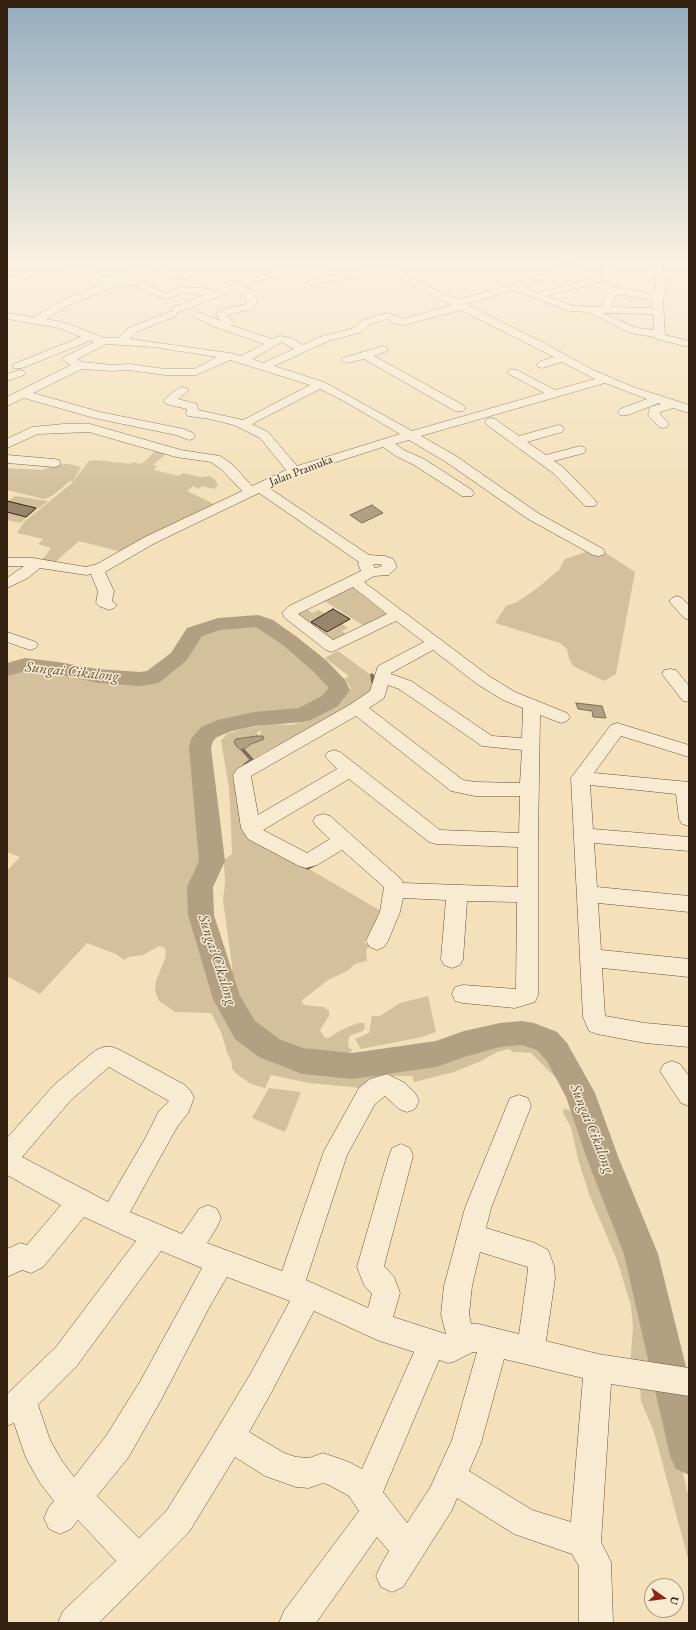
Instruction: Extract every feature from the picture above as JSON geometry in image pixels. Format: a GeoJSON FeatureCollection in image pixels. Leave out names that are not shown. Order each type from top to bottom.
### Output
{"type":"FeatureCollection","features":[{"type":"Feature","properties":{"kind":"street"},"geometry":{"type":"LineString","coordinates":[[7,378],[19,370],[88,338]]}},
{"type":"Feature","properties":{"kind":"street"},"geometry":{"type":"LineString","coordinates":[[94,338],[104,341],[154,344],[229,356],[320,384],[469,471],[533,516],[598,552]]}},
{"type":"Feature","properties":{"kind":"street"},"geometry":{"type":"LineString","coordinates":[[258,338],[272,343]]}},
{"type":"Feature","properties":{"kind":"street"},"geometry":{"type":"LineString","coordinates":[[243,360],[280,339],[289,341],[299,338]]}},
{"type":"Feature","properties":{"kind":"street"},"geometry":{"type":"LineString","coordinates":[[264,367],[324,339],[331,338]]}},
{"type":"Feature","properties":{"kind":"street"},"geometry":{"type":"LineString","coordinates":[[525,338],[606,379],[689,409]]}},
{"type":"Feature","properties":{"kind":"street"},"geometry":{"type":"LineString","coordinates":[[662,338],[689,344]]}},
{"type":"Feature","properties":{"kind":"street"},"geometry":{"type":"LineString","coordinates":[[104,341],[68,359],[80,365],[112,368],[129,367],[164,372],[196,372],[229,356]]}},
{"type":"Feature","properties":{"kind":"street"},"geometry":{"type":"LineString","coordinates":[[289,341],[299,350]]}},
{"type":"Feature","properties":{"kind":"street"},"geometry":{"type":"LineString","coordinates":[[347,360],[383,349]]}},
{"type":"Feature","properties":{"kind":"street"},"geometry":{"type":"LineString","coordinates":[[365,355],[460,415]]}},
{"type":"Feature","properties":{"kind":"street"},"geometry":{"type":"LineString","coordinates":[[542,365],[564,358]]}},
{"type":"Feature","properties":{"kind":"street"},"geometry":{"type":"LineString","coordinates":[[7,402],[80,365]]}},
{"type":"Feature","properties":{"kind":"street"},"geometry":{"type":"LineString","coordinates":[[526,368],[514,372],[554,394]]}},
{"type":"Feature","properties":{"kind":"street"},"geometry":{"type":"LineString","coordinates":[[137,380],[151,370]]}},
{"type":"Feature","properties":{"kind":"street"},"geometry":{"type":"LineString","coordinates":[[196,372],[186,386],[171,399],[170,402],[193,407],[192,413],[217,416],[244,424],[264,435],[294,471]]}},
{"type":"Feature","properties":{"kind":"street","name":"Jalan Pramuka"},"geometry":{"type":"LineString","coordinates":[[96,570],[156,537],[294,471],[411,436],[460,415],[486,419],[554,394],[606,379]]}},
{"type":"Feature","properties":{"kind":"street"},"geometry":{"type":"LineString","coordinates":[[244,424],[320,384]]}},
{"type":"Feature","properties":{"kind":"street"},"geometry":{"type":"LineString","coordinates":[[22,394],[98,415],[180,432],[189,436]]}},
{"type":"Feature","properties":{"kind":"street"},"geometry":{"type":"LineString","coordinates":[[624,412],[658,399]]}},
{"type":"Feature","properties":{"kind":"street"},"geometry":{"type":"LineString","coordinates":[[36,430],[38,425],[58,404]]}},
{"type":"Feature","properties":{"kind":"street"},"geometry":{"type":"LineString","coordinates":[[663,424],[654,415],[654,410],[672,404]]}},
{"type":"Feature","properties":{"kind":"street"},"geometry":{"type":"LineString","coordinates":[[486,419],[527,412]]}},
{"type":"Feature","properties":{"kind":"street"},"geometry":{"type":"LineString","coordinates":[[85,428],[98,415]]}},
{"type":"Feature","properties":{"kind":"street"},"geometry":{"type":"LineString","coordinates":[[124,438],[142,419],[148,418],[204,426],[217,416]]}},
{"type":"Feature","properties":{"kind":"street"},"geometry":{"type":"LineString","coordinates":[[486,419],[558,470],[590,503]]}},
{"type":"Feature","properties":{"kind":"street"},"geometry":{"type":"LineString","coordinates":[[7,444],[36,430],[85,428],[180,454],[215,459],[254,489],[370,566],[354,581],[294,610],[290,613],[290,615],[332,647],[396,615]]}},
{"type":"Feature","properties":{"kind":"street"},"geometry":{"type":"LineString","coordinates":[[516,441],[558,429]]}},
{"type":"Feature","properties":{"kind":"street"},"geometry":{"type":"LineString","coordinates":[[386,443],[467,493]]}},
{"type":"Feature","properties":{"kind":"street"},"geometry":{"type":"LineString","coordinates":[[543,460],[580,450]]}},
{"type":"Feature","properties":{"kind":"street"},"geometry":{"type":"LineString","coordinates":[[7,459],[54,463]]}},
{"type":"Feature","properties":{"kind":"street"},"geometry":{"type":"LineString","coordinates":[[7,562],[36,563],[86,571],[96,570],[106,591],[104,603],[109,605]]}},
{"type":"Feature","properties":{"kind":"street"},"geometry":{"type":"LineString","coordinates":[[7,584],[21,577],[36,563]]}},
{"type":"Feature","properties":{"kind":"street"},"geometry":{"type":"LineString","coordinates":[[354,581],[396,615],[483,680],[509,696],[561,716]]}},
{"type":"Feature","properties":{"kind":"street"},"geometry":{"type":"LineString","coordinates":[[677,601],[689,615]]}},
{"type":"Feature","properties":{"kind":"street"},"geometry":{"type":"LineString","coordinates":[[7,637],[30,644]]}},
{"type":"Feature","properties":{"kind":"street"},"geometry":{"type":"LineString","coordinates":[[343,840],[306,861],[255,834],[251,828],[242,775],[243,773],[357,708],[378,694],[384,670],[434,643]]}},
{"type":"Feature","properties":{"kind":"street"},"geometry":{"type":"LineString","coordinates":[[670,674],[689,697]]}},
{"type":"Feature","properties":{"kind":"street"},"geometry":{"type":"LineString","coordinates":[[382,678],[405,684],[488,742],[530,745]]}},
{"type":"Feature","properties":{"kind":"street"},"geometry":{"type":"LineString","coordinates":[[463,994],[515,999],[527,995],[528,840],[532,706]]}},
{"type":"Feature","properties":{"kind":"street"},"geometry":{"type":"LineString","coordinates":[[357,708],[458,786],[475,790],[529,790]]}},
{"type":"Feature","properties":{"kind":"street"},"geometry":{"type":"LineString","coordinates":[[689,751],[617,729],[580,778],[585,835],[594,1017],[597,1024],[645,1033],[689,1037]]}},
{"type":"Feature","properties":{"kind":"street"},"geometry":{"type":"LineString","coordinates":[[334,756],[436,837],[528,840]]}},
{"type":"Feature","properties":{"kind":"street"},"geometry":{"type":"LineString","coordinates":[[251,828],[350,770]]}},
{"type":"Feature","properties":{"kind":"street"},"geometry":{"type":"LineString","coordinates":[[580,778],[687,789],[689,819]]}},
{"type":"Feature","properties":{"kind":"street"},"geometry":{"type":"LineString","coordinates":[[323,822],[394,884],[390,912],[377,941]]}},
{"type":"Feature","properties":{"kind":"street"},"geometry":{"type":"LineString","coordinates":[[585,835],[689,844]]}},
{"type":"Feature","properties":{"kind":"street"},"geometry":{"type":"LineString","coordinates":[[394,890],[528,895]]}},
{"type":"Feature","properties":{"kind":"street"},"geometry":{"type":"LineString","coordinates":[[452,959],[457,892]]}},
{"type":"Feature","properties":{"kind":"street"},"geometry":{"type":"LineString","coordinates":[[587,894],[689,904]]}},
{"type":"Feature","properties":{"kind":"street"},"geometry":{"type":"LineString","coordinates":[[590,958],[689,968]]}},
{"type":"Feature","properties":{"kind":"street"},"geometry":{"type":"LineString","coordinates":[[7,1156],[63,1092],[104,1056],[112,1057],[177,1093],[182,1098],[179,1105],[168,1119],[155,1145],[113,1218]]}},
{"type":"Feature","properties":{"kind":"street"},"geometry":{"type":"LineString","coordinates":[[672,1071],[689,1095]]}},
{"type":"Feature","properties":{"kind":"street"},"geometry":{"type":"LineString","coordinates":[[75,1623],[178,1521],[261,1382],[299,1290],[336,1151],[367,1096],[378,1087],[387,1085],[397,1091],[407,1101]]}},
{"type":"Feature","properties":{"kind":"street"},"geometry":{"type":"LineString","coordinates":[[462,1342],[455,1314],[458,1286],[478,1208],[519,1106]]}},
{"type":"Feature","properties":{"kind":"street"},"geometry":{"type":"LineString","coordinates":[[377,1326],[386,1292],[384,1287],[374,1275],[370,1267],[370,1260],[401,1156]]}},
{"type":"Feature","properties":{"kind":"street"},"geometry":{"type":"LineString","coordinates":[[7,1162],[80,1202],[113,1218],[187,1249],[299,1290],[377,1326],[432,1344],[448,1349],[453,1348],[470,1338],[474,1338],[598,1368],[689,1382]]}},
{"type":"Feature","properties":{"kind":"street"},"geometry":{"type":"LineString","coordinates":[[7,1264],[20,1256],[30,1260],[34,1258],[80,1202]]}},
{"type":"Feature","properties":{"kind":"street"},"geometry":{"type":"LineString","coordinates":[[187,1249],[208,1218]]}},
{"type":"Feature","properties":{"kind":"street"},"geometry":{"type":"LineString","coordinates":[[139,1561],[69,1507],[67,1492],[51,1472],[15,1406],[66,1357],[156,1236]]}},
{"type":"Feature","properties":{"kind":"street"},"geometry":{"type":"LineString","coordinates":[[471,1236],[535,1256],[539,1259],[541,1266],[541,1278],[530,1352]]}},
{"type":"Feature","properties":{"kind":"street"},"geometry":{"type":"LineString","coordinates":[[69,1507],[99,1470],[124,1434],[151,1390],[221,1261]]}},
{"type":"Feature","properties":{"kind":"street"},"geometry":{"type":"LineString","coordinates":[[392,1576],[441,1499],[466,1443],[494,1342]]}},
{"type":"Feature","properties":{"kind":"street"},"geometry":{"type":"LineString","coordinates":[[296,1623],[367,1526],[373,1504],[432,1344]]}},
{"type":"Feature","properties":{"kind":"street"},"geometry":{"type":"LineString","coordinates":[[585,1545],[598,1368]]}},
{"type":"Feature","properties":{"kind":"street"},"geometry":{"type":"LineString","coordinates":[[229,1437],[276,1465],[296,1472],[309,1473],[323,1468],[338,1473],[360,1485],[409,1550]]}},
{"type":"Feature","properties":{"kind":"street"},"geometry":{"type":"LineString","coordinates":[[451,1477],[525,1523],[576,1539],[585,1545],[595,1562],[596,1623]]}},
{"type":"Feature","properties":{"kind":"shaded area"},"geometry":{"type":"Polygon","coordinates":[[[156,450],[167,453],[153,465],[157,466],[154,470],[179,476],[183,473],[201,477],[210,476],[215,480],[218,485],[214,489],[202,486],[198,489],[193,486],[187,491],[214,504],[122,552],[79,541],[54,563],[42,560],[51,548],[38,544],[43,539],[17,533],[24,522],[71,484],[89,461],[95,460],[131,464],[132,462],[140,464],[143,463],[156,450]]]}},
{"type":"Feature","properties":{"kind":"shaded area"},"geometry":{"type":"Polygon","coordinates":[[[56,464],[69,464],[81,467],[73,481],[70,481],[52,496],[44,499],[7,490],[7,468],[43,470],[56,464]]]}},
{"type":"Feature","properties":{"kind":"shaded area"},"geometry":{"type":"Polygon","coordinates":[[[15,496],[48,501],[20,523],[7,520],[7,512],[25,517],[36,508],[23,504],[18,508],[7,502],[15,496]]]}},
{"type":"Feature","properties":{"kind":"shaded area"},"geometry":{"type":"Polygon","coordinates":[[[372,505],[383,513],[362,523],[350,515],[372,505]]]}},
{"type":"Feature","properties":{"kind":"shaded area"},"geometry":{"type":"Polygon","coordinates":[[[598,548],[635,572],[616,674],[604,681],[573,666],[569,659],[567,649],[560,643],[495,623],[506,606],[517,602],[536,589],[559,570],[565,559],[598,548]]]}},
{"type":"Feature","properties":{"kind":"shaded area"},"geometry":{"type":"Polygon","coordinates":[[[352,587],[386,614],[364,626],[323,600],[352,587]]]}},
{"type":"Feature","properties":{"kind":"shaded area"},"geometry":{"type":"Polygon","coordinates":[[[306,608],[312,613],[319,610],[325,614],[311,622],[318,627],[316,628],[300,616],[314,629],[296,615],[306,608]]]}},
{"type":"Feature","properties":{"kind":"shaded area"},"geometry":{"type":"Polygon","coordinates":[[[342,624],[348,628],[342,631],[348,635],[336,642],[317,629],[319,627],[328,633],[342,624]]]}},
{"type":"Feature","properties":{"kind":"shaded area"},"geometry":{"type":"Polygon","coordinates":[[[256,625],[262,627],[285,644],[315,669],[331,686],[331,689],[324,698],[300,710],[253,714],[224,720],[203,729],[193,747],[204,860],[191,886],[192,917],[218,1002],[237,1035],[263,1056],[299,1069],[353,1076],[439,1063],[467,1052],[522,1041],[541,1047],[568,1090],[531,1053],[513,1052],[509,1049],[497,1052],[481,1061],[454,1072],[414,1082],[412,1076],[394,1076],[388,1081],[372,1089],[309,1083],[271,1075],[265,1088],[251,1084],[232,1069],[232,1063],[221,1032],[211,1013],[175,1012],[159,1001],[155,991],[156,981],[166,956],[165,948],[159,946],[143,955],[129,957],[124,960],[116,954],[87,943],[40,994],[7,976],[7,871],[20,857],[7,852],[7,676],[13,672],[24,669],[55,672],[95,680],[140,683],[156,680],[185,659],[199,635],[219,628],[256,625]]]}},
{"type":"Feature","properties":{"kind":"shaded area"},"geometry":{"type":"Polygon","coordinates":[[[338,651],[371,675],[373,692],[252,759],[245,750],[251,744],[264,739],[263,736],[260,735],[261,731],[257,732],[258,736],[236,739],[239,750],[243,751],[250,760],[234,774],[247,837],[309,869],[381,911],[364,943],[372,945],[366,949],[367,961],[355,964],[347,971],[328,980],[301,1001],[304,1005],[324,1007],[329,1011],[329,1016],[320,1030],[325,1038],[358,1023],[364,1023],[365,1027],[363,1031],[349,1037],[348,1046],[353,1051],[335,1057],[311,1057],[269,1040],[240,1007],[232,983],[232,965],[223,900],[225,883],[224,863],[225,859],[232,854],[231,825],[229,788],[221,741],[227,734],[245,728],[271,724],[291,725],[307,721],[338,703],[351,688],[344,679],[349,676],[325,658],[338,651]]]}},
{"type":"Feature","properties":{"kind":"shaded area"},"geometry":{"type":"Polygon","coordinates":[[[576,703],[602,706],[606,718],[593,717],[592,711],[578,709],[576,703]]]}},
{"type":"Feature","properties":{"kind":"shaded area"},"geometry":{"type":"Polygon","coordinates":[[[263,736],[264,739],[251,744],[242,751],[234,742],[236,739],[263,736]]]}},
{"type":"Feature","properties":{"kind":"shaded area"},"geometry":{"type":"Polygon","coordinates":[[[428,996],[436,1032],[422,1037],[361,1049],[355,1039],[369,1033],[372,1016],[380,1016],[400,1003],[428,996]]]}},
{"type":"Feature","properties":{"kind":"shaded area"},"geometry":{"type":"Polygon","coordinates":[[[269,1088],[301,1092],[285,1132],[252,1118],[269,1088]]]}},
{"type":"Feature","properties":{"kind":"shaded area"},"geometry":{"type":"Polygon","coordinates":[[[564,1108],[577,1114],[593,1161],[630,1256],[648,1324],[664,1373],[630,1366],[633,1327],[631,1306],[617,1260],[589,1194],[578,1159],[571,1127],[563,1113],[564,1108]]]}},
{"type":"Feature","properties":{"kind":"shaded area"},"geometry":{"type":"Polygon","coordinates":[[[639,1378],[663,1381],[671,1426],[689,1498],[689,1562],[654,1432],[641,1401],[639,1378]]]}},
{"type":"Feature","properties":{"kind":"building"},"geometry":{"type":"Polygon","coordinates":[[[7,501],[36,508],[26,517],[7,512],[7,501]]]}},
{"type":"Feature","properties":{"kind":"building"},"geometry":{"type":"Polygon","coordinates":[[[333,609],[350,619],[327,632],[311,622],[333,609]]]}},
{"type":"Feature","properties":{"kind":"waterway","name":"Sungai Cikalong"},"geometry":{"type":"LineString","coordinates":[[7,670],[25,664],[58,668],[98,676],[140,679],[153,677],[179,657],[194,632],[218,624],[258,621],[266,624],[290,641],[320,666],[338,685],[339,690],[330,701],[303,715],[254,719],[226,725],[209,732],[202,739],[200,748],[212,861],[200,887],[201,915],[227,999],[245,1030],[269,1048],[302,1061],[352,1066],[436,1054],[464,1044],[500,1035],[522,1033],[534,1035],[547,1041],[557,1052],[580,1093],[603,1159],[641,1254],[689,1456]]}},
{"type":"Feature","properties":{"kind":"waterway"},"geometry":{"type":"LineString","coordinates":[[372,675],[373,682]]}},
{"type":"Feature","properties":{"kind":"waterway"},"geometry":{"type":"LineString","coordinates":[[243,750],[252,760],[245,765]]}},
{"type":"Feature","properties":{"kind":"waterway"},"geometry":{"type":"LineString","coordinates":[[302,865],[308,868],[315,864]]}}]}
